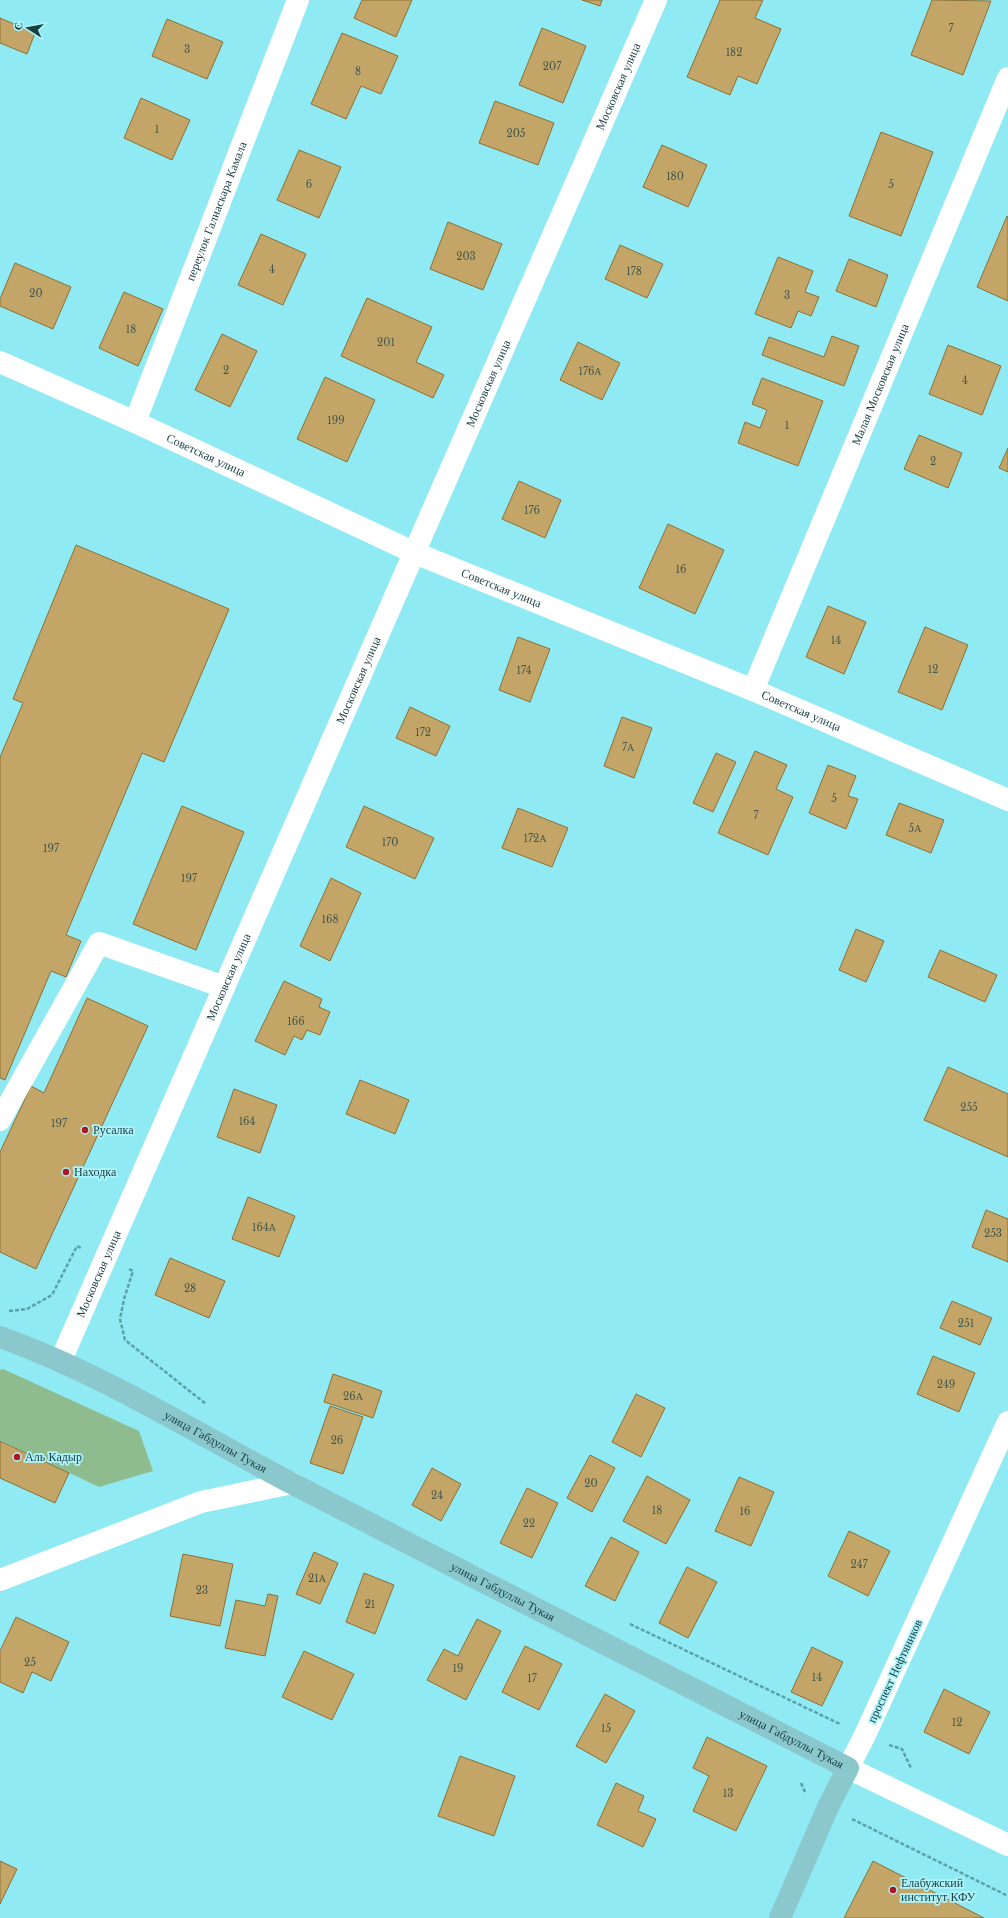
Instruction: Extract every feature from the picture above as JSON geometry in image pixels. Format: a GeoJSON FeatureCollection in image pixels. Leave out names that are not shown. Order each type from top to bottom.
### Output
{"type":"FeatureCollection","features":[{"type":"Feature","properties":{"kind":"main road","name":"улица Габдуллы Тукая"},"geometry":{"type":"LineString","coordinates":[[1,1337],[61,1360],[292,1483],[848,1768]]}},
{"type":"Feature","properties":{"kind":"main road","name":"проспект Нефтяников"},"geometry":{"type":"LineString","coordinates":[[780,1918],[828,1807],[848,1768]]}},
{"type":"Feature","properties":{"kind":"street","name":"переулок Галиаскара Камала"},"geometry":{"type":"LineString","coordinates":[[135,422],[298,0]]}},
{"type":"Feature","properties":{"kind":"street","name":"Московская улица"},"geometry":{"type":"LineString","coordinates":[[61,1360],[656,0]]}},
{"type":"Feature","properties":{"kind":"street","name":"Малая Московская улица"},"geometry":{"type":"LineString","coordinates":[[753,690],[1008,78]]}},
{"type":"Feature","properties":{"kind":"street","name":"Советская улица"},"geometry":{"type":"LineString","coordinates":[[0,362],[135,422],[415,553],[753,690],[1008,800]]}},
{"type":"Feature","properties":{"kind":"street"},"geometry":{"type":"LineString","coordinates":[[0,1120],[100,944],[224,987]]}},
{"type":"Feature","properties":{"kind":"street","name":"проспект Нефтяников"},"geometry":{"type":"LineString","coordinates":[[848,1768],[865,1736],[1008,1422]]}},
{"type":"Feature","properties":{"kind":"street"},"geometry":{"type":"LineString","coordinates":[[0,1580],[201,1502],[292,1483]]}},
{"type":"Feature","properties":{"kind":"street","name":"улица Габдуллы Тукая"},"geometry":{"type":"LineString","coordinates":[[848,1768],[1008,1845]]}},
{"type":"Feature","properties":{"kind":"path"},"geometry":{"type":"LineString","coordinates":[[8,1311],[27,1309],[52,1295],[77,1246],[106,1258],[133,1271],[124,1299],[120,1319],[125,1340],[211,1408]]}},
{"type":"Feature","properties":{"kind":"path"},"geometry":{"type":"LineString","coordinates":[[628,1623],[865,1736],[902,1749],[914,1773]]}},
{"type":"Feature","properties":{"kind":"path"},"geometry":{"type":"LineString","coordinates":[[828,1807],[1008,1896]]}},
{"type":"Feature","properties":{"kind":"green space"},"geometry":{"type":"Polygon","coordinates":[[[3,1369],[139,1431],[153,1471],[99,1487],[0,1440],[0,1370],[3,1369]]]}},
{"type":"Feature","properties":{"kind":"building"},"geometry":{"type":"Polygon","coordinates":[[[362,0],[412,0],[396,37],[354,18],[362,0]]]}},
{"type":"Feature","properties":{"kind":"building"},"geometry":{"type":"Polygon","coordinates":[[[582,0],[602,0],[600,6],[582,0]]]}},
{"type":"Feature","properties":{"kind":"building"},"geometry":{"type":"Polygon","coordinates":[[[720,0],[763,0],[755,18],[781,29],[757,84],[738,76],[730,95],[687,77],[720,0]]]}},
{"type":"Feature","properties":{"kind":"building"},"geometry":{"type":"Polygon","coordinates":[[[932,0],[991,1],[963,75],[911,55],[932,0]]]}},
{"type":"Feature","properties":{"kind":"building"},"geometry":{"type":"Polygon","coordinates":[[[0,18],[35,33],[27,54],[0,43],[0,18]]]}},
{"type":"Feature","properties":{"kind":"building"},"geometry":{"type":"Polygon","coordinates":[[[167,19],[223,42],[207,79],[152,56],[167,19]]]}},
{"type":"Feature","properties":{"kind":"building"},"geometry":{"type":"Polygon","coordinates":[[[542,28],[586,46],[563,103],[519,85],[542,28]]]}},
{"type":"Feature","properties":{"kind":"building"},"geometry":{"type":"Polygon","coordinates":[[[342,33],[398,56],[381,94],[361,86],[346,119],[311,104],[342,33]]]}},
{"type":"Feature","properties":{"kind":"building"},"geometry":{"type":"Polygon","coordinates":[[[141,98],[190,120],[172,160],[124,138],[141,98]]]}},
{"type":"Feature","properties":{"kind":"building"},"geometry":{"type":"Polygon","coordinates":[[[495,101],[554,123],[538,165],[479,143],[495,101]]]}},
{"type":"Feature","properties":{"kind":"building"},"geometry":{"type":"Polygon","coordinates":[[[881,132],[933,152],[901,236],[849,216],[881,132]]]}},
{"type":"Feature","properties":{"kind":"building"},"geometry":{"type":"Polygon","coordinates":[[[662,145],[707,165],[688,207],[643,187],[662,145]]]}},
{"type":"Feature","properties":{"kind":"building"},"geometry":{"type":"Polygon","coordinates":[[[299,150],[341,167],[319,218],[277,200],[299,150]]]}},
{"type":"Feature","properties":{"kind":"building"},"geometry":{"type":"Polygon","coordinates":[[[1007,216],[1008,217],[1008,301],[977,287],[1007,216]]]}},
{"type":"Feature","properties":{"kind":"building"},"geometry":{"type":"Polygon","coordinates":[[[448,222],[502,244],[483,290],[430,269],[448,222]]]}},
{"type":"Feature","properties":{"kind":"building"},"geometry":{"type":"Polygon","coordinates":[[[261,234],[306,254],[283,305],[238,285],[261,234]]]}},
{"type":"Feature","properties":{"kind":"building"},"geometry":{"type":"Polygon","coordinates":[[[620,245],[663,264],[647,298],[605,279],[620,245]]]}},
{"type":"Feature","properties":{"kind":"building"},"geometry":{"type":"Polygon","coordinates":[[[778,257],[813,271],[805,292],[819,297],[811,316],[798,311],[791,328],[755,314],[778,257]]]}},
{"type":"Feature","properties":{"kind":"building"},"geometry":{"type":"Polygon","coordinates":[[[849,259],[888,275],[876,307],[836,291],[849,259]]]}},
{"type":"Feature","properties":{"kind":"building"},"geometry":{"type":"Polygon","coordinates":[[[15,263],[71,287],[53,329],[0,306],[0,299],[15,263]]]}},
{"type":"Feature","properties":{"kind":"building"},"geometry":{"type":"Polygon","coordinates":[[[124,292],[163,309],[138,366],[99,348],[124,292]]]}},
{"type":"Feature","properties":{"kind":"building"},"geometry":{"type":"Polygon","coordinates":[[[367,298],[432,327],[416,362],[444,375],[433,398],[341,356],[367,298]]]}},
{"type":"Feature","properties":{"kind":"building"},"geometry":{"type":"Polygon","coordinates":[[[222,334],[257,351],[230,407],[195,390],[222,334]]]}},
{"type":"Feature","properties":{"kind":"building"},"geometry":{"type":"Polygon","coordinates":[[[832,336],[859,346],[844,386],[762,355],[769,337],[824,357],[832,336]]]}},
{"type":"Feature","properties":{"kind":"building"},"geometry":{"type":"Polygon","coordinates":[[[578,342],[620,363],[602,400],[560,380],[578,342]]]}},
{"type":"Feature","properties":{"kind":"building"},"geometry":{"type":"Polygon","coordinates":[[[948,345],[1001,366],[982,415],[929,394],[948,345]]]}},
{"type":"Feature","properties":{"kind":"building"},"geometry":{"type":"Polygon","coordinates":[[[325,377],[375,400],[347,462],[297,439],[325,377]]]}},
{"type":"Feature","properties":{"kind":"building"},"geometry":{"type":"Polygon","coordinates":[[[762,378],[823,401],[798,466],[738,443],[745,422],[760,428],[767,410],[752,404],[762,378]]]}},
{"type":"Feature","properties":{"kind":"building"},"geometry":{"type":"Polygon","coordinates":[[[919,435],[962,453],[948,488],[904,469],[919,435]]]}},
{"type":"Feature","properties":{"kind":"building"},"geometry":{"type":"Polygon","coordinates":[[[1008,448],[1008,472],[999,468],[1008,448]]]}},
{"type":"Feature","properties":{"kind":"building"},"geometry":{"type":"Polygon","coordinates":[[[519,481],[561,500],[545,538],[502,519],[519,481]]]}},
{"type":"Feature","properties":{"kind":"building"},"geometry":{"type":"Polygon","coordinates":[[[668,524],[724,550],[695,614],[639,588],[668,524]]]}},
{"type":"Feature","properties":{"kind":"building"},"geometry":{"type":"Polygon","coordinates":[[[76,545],[229,609],[164,762],[142,753],[66,935],[81,941],[66,977],[51,971],[5,1080],[0,1078],[0,757],[23,703],[13,699],[76,545]]]}},
{"type":"Feature","properties":{"kind":"building"},"geometry":{"type":"Polygon","coordinates":[[[828,606],[866,622],[844,674],[806,657],[828,606]]]}},
{"type":"Feature","properties":{"kind":"building"},"geometry":{"type":"Polygon","coordinates":[[[925,627],[968,645],[942,710],[898,692],[925,627]]]}},
{"type":"Feature","properties":{"kind":"building"},"geometry":{"type":"Polygon","coordinates":[[[518,637],[550,649],[530,702],[499,690],[518,637]]]}},
{"type":"Feature","properties":{"kind":"building"},"geometry":{"type":"Polygon","coordinates":[[[410,707],[450,726],[436,756],[396,738],[410,707]]]}},
{"type":"Feature","properties":{"kind":"building"},"geometry":{"type":"Polygon","coordinates":[[[622,717],[652,728],[634,778],[604,766],[622,717]]]}},
{"type":"Feature","properties":{"kind":"building"},"geometry":{"type":"Polygon","coordinates":[[[755,751],[787,765],[776,789],[793,797],[768,855],[718,833],[755,751]]]}},
{"type":"Feature","properties":{"kind":"building"},"geometry":{"type":"Polygon","coordinates":[[[716,753],[736,762],[713,812],[693,803],[716,753]]]}},
{"type":"Feature","properties":{"kind":"building"},"geometry":{"type":"Polygon","coordinates":[[[828,765],[856,776],[848,796],[858,799],[846,829],[809,813],[828,765]]]}},
{"type":"Feature","properties":{"kind":"building"},"geometry":{"type":"Polygon","coordinates":[[[899,803],[944,820],[931,853],[886,835],[899,803]]]}},
{"type":"Feature","properties":{"kind":"building"},"geometry":{"type":"Polygon","coordinates":[[[182,806],[244,832],[196,950],[133,924],[182,806]]]}},
{"type":"Feature","properties":{"kind":"building"},"geometry":{"type":"Polygon","coordinates":[[[364,806],[434,838],[415,879],[346,847],[364,806]]]}},
{"type":"Feature","properties":{"kind":"building"},"geometry":{"type":"Polygon","coordinates":[[[518,808],[568,828],[552,867],[502,848],[518,808]]]}},
{"type":"Feature","properties":{"kind":"building"},"geometry":{"type":"Polygon","coordinates":[[[331,878],[361,893],[330,961],[300,946],[331,878]]]}},
{"type":"Feature","properties":{"kind":"building"},"geometry":{"type":"Polygon","coordinates":[[[856,929],[884,941],[866,982],[839,970],[856,929]]]}},
{"type":"Feature","properties":{"kind":"building"},"geometry":{"type":"Polygon","coordinates":[[[940,950],[997,975],[985,1002],[928,977],[940,950]]]}},
{"type":"Feature","properties":{"kind":"building"},"geometry":{"type":"Polygon","coordinates":[[[284,981],[322,999],[319,1007],[330,1012],[320,1035],[307,1030],[302,1040],[294,1036],[285,1055],[255,1041],[284,981]]]}},
{"type":"Feature","properties":{"kind":"building"},"geometry":{"type":"Polygon","coordinates":[[[87,998],[148,1026],[36,1269],[0,1252],[0,1152],[31,1086],[44,1093],[87,998]]]}},
{"type":"Feature","properties":{"kind":"building"},"geometry":{"type":"Polygon","coordinates":[[[948,1067],[1008,1094],[1008,1157],[924,1120],[948,1067]]]}},
{"type":"Feature","properties":{"kind":"building"},"geometry":{"type":"Polygon","coordinates":[[[360,1080],[409,1100],[395,1134],[346,1114],[360,1080]]]}},
{"type":"Feature","properties":{"kind":"building"},"geometry":{"type":"Polygon","coordinates":[[[234,1089],[277,1105],[260,1153],[217,1137],[234,1089]]]}},
{"type":"Feature","properties":{"kind":"building"},"geometry":{"type":"Polygon","coordinates":[[[248,1197],[295,1216],[279,1257],[232,1239],[248,1197]]]}},
{"type":"Feature","properties":{"kind":"building"},"geometry":{"type":"Polygon","coordinates":[[[986,1210],[1008,1219],[1008,1262],[972,1247],[986,1210]]]}},
{"type":"Feature","properties":{"kind":"building"},"geometry":{"type":"Polygon","coordinates":[[[170,1258],[225,1281],[209,1318],[155,1295],[170,1258]]]}},
{"type":"Feature","properties":{"kind":"building"},"geometry":{"type":"Polygon","coordinates":[[[952,1301],[992,1318],[980,1345],[940,1328],[952,1301]]]}},
{"type":"Feature","properties":{"kind":"building"},"geometry":{"type":"Polygon","coordinates":[[[933,1356],[975,1373],[959,1412],[917,1394],[933,1356]]]}},
{"type":"Feature","properties":{"kind":"building"},"geometry":{"type":"Polygon","coordinates":[[[333,1374],[382,1391],[373,1418],[324,1402],[333,1374]]]}},
{"type":"Feature","properties":{"kind":"building"},"geometry":{"type":"Polygon","coordinates":[[[636,1394],[665,1408],[641,1457],[612,1442],[636,1394]]]}},
{"type":"Feature","properties":{"kind":"building"},"geometry":{"type":"Polygon","coordinates":[[[330,1406],[363,1417],[343,1474],[310,1463],[330,1406]]]}},
{"type":"Feature","properties":{"kind":"building","name":"Аль Кадыр"},"geometry":{"type":"Polygon","coordinates":[[[0,1441],[69,1473],[55,1503],[0,1478],[0,1441]]]}},
{"type":"Feature","properties":{"kind":"building"},"geometry":{"type":"Polygon","coordinates":[[[590,1455],[615,1468],[592,1512],[567,1498],[590,1455]]]}},
{"type":"Feature","properties":{"kind":"building"},"geometry":{"type":"Polygon","coordinates":[[[432,1468],[461,1484],[441,1521],[412,1505],[432,1468]]]}},
{"type":"Feature","properties":{"kind":"building"},"geometry":{"type":"Polygon","coordinates":[[[647,1476],[690,1500],[666,1544],[623,1521],[647,1476]]]}},
{"type":"Feature","properties":{"kind":"building"},"geometry":{"type":"Polygon","coordinates":[[[739,1477],[774,1492],[751,1546],[715,1531],[739,1477]]]}},
{"type":"Feature","properties":{"kind":"building"},"geometry":{"type":"Polygon","coordinates":[[[527,1488],[558,1503],[532,1558],[500,1543],[527,1488]]]}},
{"type":"Feature","properties":{"kind":"building"},"geometry":{"type":"Polygon","coordinates":[[[849,1531],[890,1551],[868,1596],[828,1576],[849,1531]]]}},
{"type":"Feature","properties":{"kind":"building"},"geometry":{"type":"Polygon","coordinates":[[[611,1537],[639,1552],[615,1601],[585,1586],[611,1537]]]}},
{"type":"Feature","properties":{"kind":"building"},"geometry":{"type":"Polygon","coordinates":[[[314,1552],[338,1563],[320,1604],[296,1594],[314,1552]]]}},
{"type":"Feature","properties":{"kind":"building"},"geometry":{"type":"Polygon","coordinates":[[[183,1554],[233,1564],[220,1626],[170,1616],[183,1554]]]}},
{"type":"Feature","properties":{"kind":"building"},"geometry":{"type":"Polygon","coordinates":[[[687,1567],[717,1582],[688,1638],[659,1623],[687,1567]]]}},
{"type":"Feature","properties":{"kind":"building"},"geometry":{"type":"Polygon","coordinates":[[[364,1573],[394,1585],[375,1634],[346,1622],[364,1573]]]}},
{"type":"Feature","properties":{"kind":"building"},"geometry":{"type":"Polygon","coordinates":[[[268,1594],[278,1596],[265,1656],[225,1648],[236,1600],[265,1606],[268,1594]]]}},
{"type":"Feature","properties":{"kind":"building"},"geometry":{"type":"Polygon","coordinates":[[[16,1617],[69,1642],[51,1681],[32,1672],[23,1693],[0,1682],[0,1651],[16,1617]]]}},
{"type":"Feature","properties":{"kind":"building"},"geometry":{"type":"Polygon","coordinates":[[[477,1619],[501,1631],[466,1700],[427,1680],[444,1649],[458,1656],[477,1619]]]}},
{"type":"Feature","properties":{"kind":"building"},"geometry":{"type":"Polygon","coordinates":[[[525,1646],[562,1664],[539,1710],[502,1692],[525,1646]]]}},
{"type":"Feature","properties":{"kind":"building"},"geometry":{"type":"Polygon","coordinates":[[[812,1647],[843,1662],[822,1706],[791,1692],[812,1647]]]}},
{"type":"Feature","properties":{"kind":"building"},"geometry":{"type":"Polygon","coordinates":[[[304,1651],[354,1674],[332,1720],[282,1697],[304,1651]]]}},
{"type":"Feature","properties":{"kind":"building"},"geometry":{"type":"Polygon","coordinates":[[[944,1689],[990,1712],[969,1754],[924,1732],[944,1689]]]}},
{"type":"Feature","properties":{"kind":"building"},"geometry":{"type":"Polygon","coordinates":[[[605,1694],[635,1711],[606,1763],[576,1746],[605,1694]]]}},
{"type":"Feature","properties":{"kind":"building"},"geometry":{"type":"Polygon","coordinates":[[[707,1737],[767,1766],[736,1831],[693,1811],[709,1776],[693,1768],[707,1737]]]}},
{"type":"Feature","properties":{"kind":"building"},"geometry":{"type":"Polygon","coordinates":[[[460,1756],[515,1776],[494,1836],[438,1816],[460,1756]]]}},
{"type":"Feature","properties":{"kind":"building"},"geometry":{"type":"Polygon","coordinates":[[[616,1783],[644,1796],[638,1811],[656,1819],[643,1847],[597,1825],[616,1783]]]}},
{"type":"Feature","properties":{"kind":"building"},"geometry":{"type":"Polygon","coordinates":[[[0,1861],[17,1869],[0,1904],[0,1861]]]}},
{"type":"Feature","properties":{"kind":"building","name":"Елабужский институт КФУ"},"geometry":{"type":"Polygon","coordinates":[[[873,1861],[984,1918],[844,1918],[873,1861]]]}},
{"type":"Feature","properties":{"kind":"place","name":"Русалка"},"geometry":{"type":"Point","coordinates":[85,1130]}},
{"type":"Feature","properties":{"kind":"place","name":"Находка"},"geometry":{"type":"Point","coordinates":[66,1172]}},
{"type":"Feature","properties":{"kind":"place","name":"Аль Кадыр"},"geometry":{"type":"Point","coordinates":[17,1457]}},
{"type":"Feature","properties":{"kind":"place","name":"Елабужский институт КФУ"},"geometry":{"type":"Point","coordinates":[893,1890]}}]}
